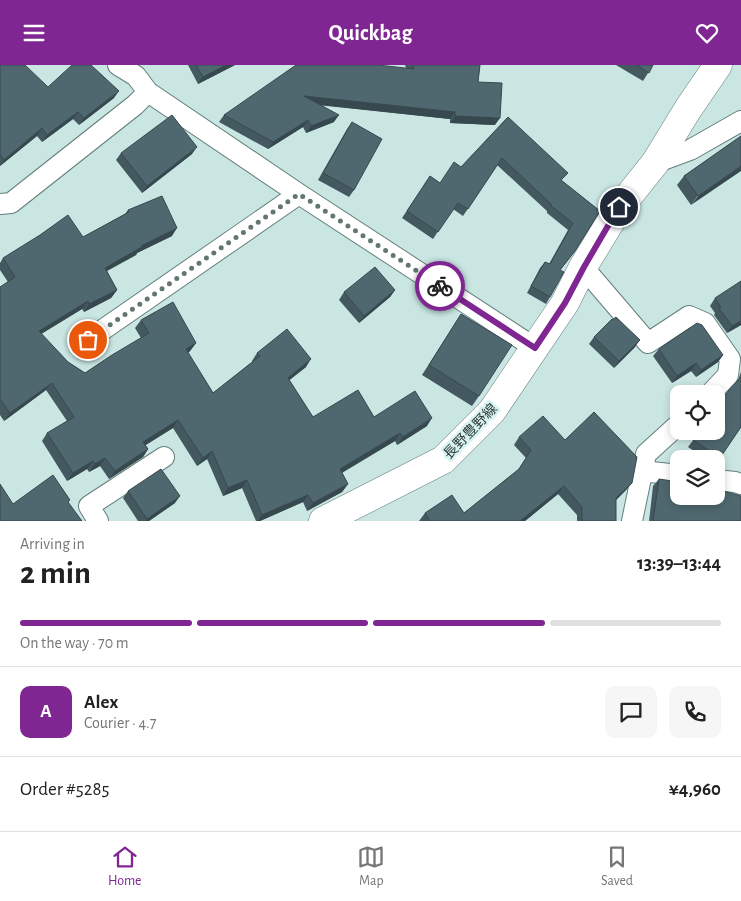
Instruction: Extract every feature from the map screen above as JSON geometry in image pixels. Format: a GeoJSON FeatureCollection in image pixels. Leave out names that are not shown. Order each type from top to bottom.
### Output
{"type":"FeatureCollection","features":[{"type":"Feature","properties":{"kind":"main road","name":"長野豊野線"},"geometry":{"type":"LineString","coordinates":[[323,521],[443,460],[492,411],[565,303],[619,207],[655,163],[718,65]]}},
{"type":"Feature","properties":{"kind":"street"},"geometry":{"type":"LineString","coordinates":[[118,65],[142,78],[299,194],[535,348]]}},
{"type":"Feature","properties":{"kind":"street"},"geometry":{"type":"LineString","coordinates":[[0,203],[11,203],[135,105],[142,78]]}},
{"type":"Feature","properties":{"kind":"street"},"geometry":{"type":"LineString","coordinates":[[655,163],[690,150],[741,121]]}},
{"type":"Feature","properties":{"kind":"street"},"geometry":{"type":"LineString","coordinates":[[88,340],[299,194]]}},
{"type":"Feature","properties":{"kind":"street"},"geometry":{"type":"LineString","coordinates":[[584,267],[648,343],[689,316],[705,323],[730,359],[728,375],[719,385]]}},
{"type":"Feature","properties":{"kind":"street"},"geometry":{"type":"LineString","coordinates":[[632,521],[646,454],[670,432]]}},
{"type":"Feature","properties":{"kind":"street"},"geometry":{"type":"LineString","coordinates":[[98,521],[89,506],[164,457]]}},
{"type":"Feature","properties":{"kind":"street"},"geometry":{"type":"LineString","coordinates":[[642,471],[670,474]]}},
{"type":"Feature","properties":{"kind":"street"},"geometry":{"type":"LineString","coordinates":[[725,481],[741,484]]}},
{"type":"Feature","properties":{"kind":"building"},"geometry":{"type":"Polygon","coordinates":[[[0,65],[25,65],[48,87],[72,65],[91,65],[119,91],[84,118],[78,112],[47,135],[42,128],[4,160],[0,155],[0,65]]]}},
{"type":"Feature","properties":{"kind":"building"},"geometry":{"type":"Polygon","coordinates":[[[196,65],[226,65],[203,77],[196,65]]]}},
{"type":"Feature","properties":{"kind":"building"},"geometry":{"type":"Polygon","coordinates":[[[296,65],[378,65],[414,69],[413,65],[480,65],[478,82],[502,83],[500,118],[455,116],[455,112],[304,96],[339,115],[311,126],[308,120],[273,142],[224,115],[296,65]]]}},
{"type":"Feature","properties":{"kind":"building"},"geometry":{"type":"Polygon","coordinates":[[[636,65],[653,65],[649,73],[636,65]]]}},
{"type":"Feature","properties":{"kind":"building"},"geometry":{"type":"Polygon","coordinates":[[[172,115],[197,147],[147,186],[121,153],[172,115]]]}},
{"type":"Feature","properties":{"kind":"building"},"geometry":{"type":"Polygon","coordinates":[[[508,117],[568,173],[561,180],[600,211],[575,251],[560,270],[564,272],[550,297],[531,286],[545,262],[550,264],[573,223],[551,206],[502,158],[468,209],[458,203],[438,232],[407,211],[430,176],[440,183],[454,162],[461,167],[508,117]]]}},
{"type":"Feature","properties":{"kind":"building"},"geometry":{"type":"Polygon","coordinates":[[[352,122],[382,139],[354,190],[323,173],[352,122]]]}},
{"type":"Feature","properties":{"kind":"building"},"geometry":{"type":"Polygon","coordinates":[[[741,136],[741,166],[698,196],[684,176],[741,136]]]}},
{"type":"Feature","properties":{"kind":"building"},"geometry":{"type":"Polygon","coordinates":[[[162,196],[177,228],[141,246],[105,268],[117,290],[89,304],[88,301],[39,331],[68,362],[85,373],[149,333],[141,320],[173,302],[196,343],[186,349],[213,393],[260,356],[257,353],[287,329],[311,359],[288,378],[313,417],[358,390],[374,417],[415,391],[432,418],[403,437],[400,433],[340,469],[348,484],[313,503],[308,495],[262,515],[247,480],[228,488],[212,451],[203,458],[178,420],[143,442],[148,449],[115,471],[105,458],[95,464],[93,461],[73,473],[47,433],[74,417],[52,383],[10,413],[0,399],[0,287],[15,277],[3,258],[68,215],[83,237],[129,212],[128,210],[162,196]]]}},
{"type":"Feature","properties":{"kind":"building"},"geometry":{"type":"Polygon","coordinates":[[[375,267],[395,290],[364,316],[344,292],[375,267]]]}},
{"type":"Feature","properties":{"kind":"building"},"geometry":{"type":"Polygon","coordinates":[[[741,281],[741,321],[732,326],[719,308],[721,307],[715,298],[741,281]]]}},
{"type":"Feature","properties":{"kind":"building"},"geometry":{"type":"Polygon","coordinates":[[[461,314],[512,345],[479,396],[429,365],[461,314]]]}},
{"type":"Feature","properties":{"kind":"building"},"geometry":{"type":"Polygon","coordinates":[[[616,317],[640,340],[619,361],[594,337],[616,317]]]}},
{"type":"Feature","properties":{"kind":"building"},"geometry":{"type":"Polygon","coordinates":[[[697,323],[702,325],[723,355],[701,370],[696,363],[677,376],[659,349],[697,323]]]}},
{"type":"Feature","properties":{"kind":"building"},"geometry":{"type":"Polygon","coordinates":[[[741,377],[741,427],[725,451],[708,450],[693,440],[725,440],[725,395],[741,377]]]}},
{"type":"Feature","properties":{"kind":"building"},"geometry":{"type":"Polygon","coordinates":[[[594,412],[637,457],[632,483],[616,498],[616,521],[582,521],[582,507],[564,486],[520,521],[430,521],[425,513],[452,495],[464,513],[519,469],[531,450],[519,437],[543,416],[565,440],[594,412]]]}},
{"type":"Feature","properties":{"kind":"building"},"geometry":{"type":"Polygon","coordinates":[[[161,469],[180,496],[147,519],[128,491],[161,469]]]}},
{"type":"Feature","properties":{"kind":"building"},"geometry":{"type":"Polygon","coordinates":[[[53,475],[70,500],[68,502],[82,521],[0,521],[0,484],[13,504],[53,475]]]}},
{"type":"Feature","properties":{"kind":"building"},"geometry":{"type":"Polygon","coordinates":[[[659,479],[670,481],[670,505],[725,505],[725,492],[741,496],[741,521],[653,521],[659,479]]]}},
{"type":"Feature","properties":{"kind":"way so far"},"geometry":{"type":"LineString","coordinates":[[88,340],[299,194],[440,286]]}},
{"type":"Feature","properties":{"kind":"route"},"geometry":{"type":"LineString","coordinates":[[440,286],[535,348],[565,303],[619,207]]}}]}
